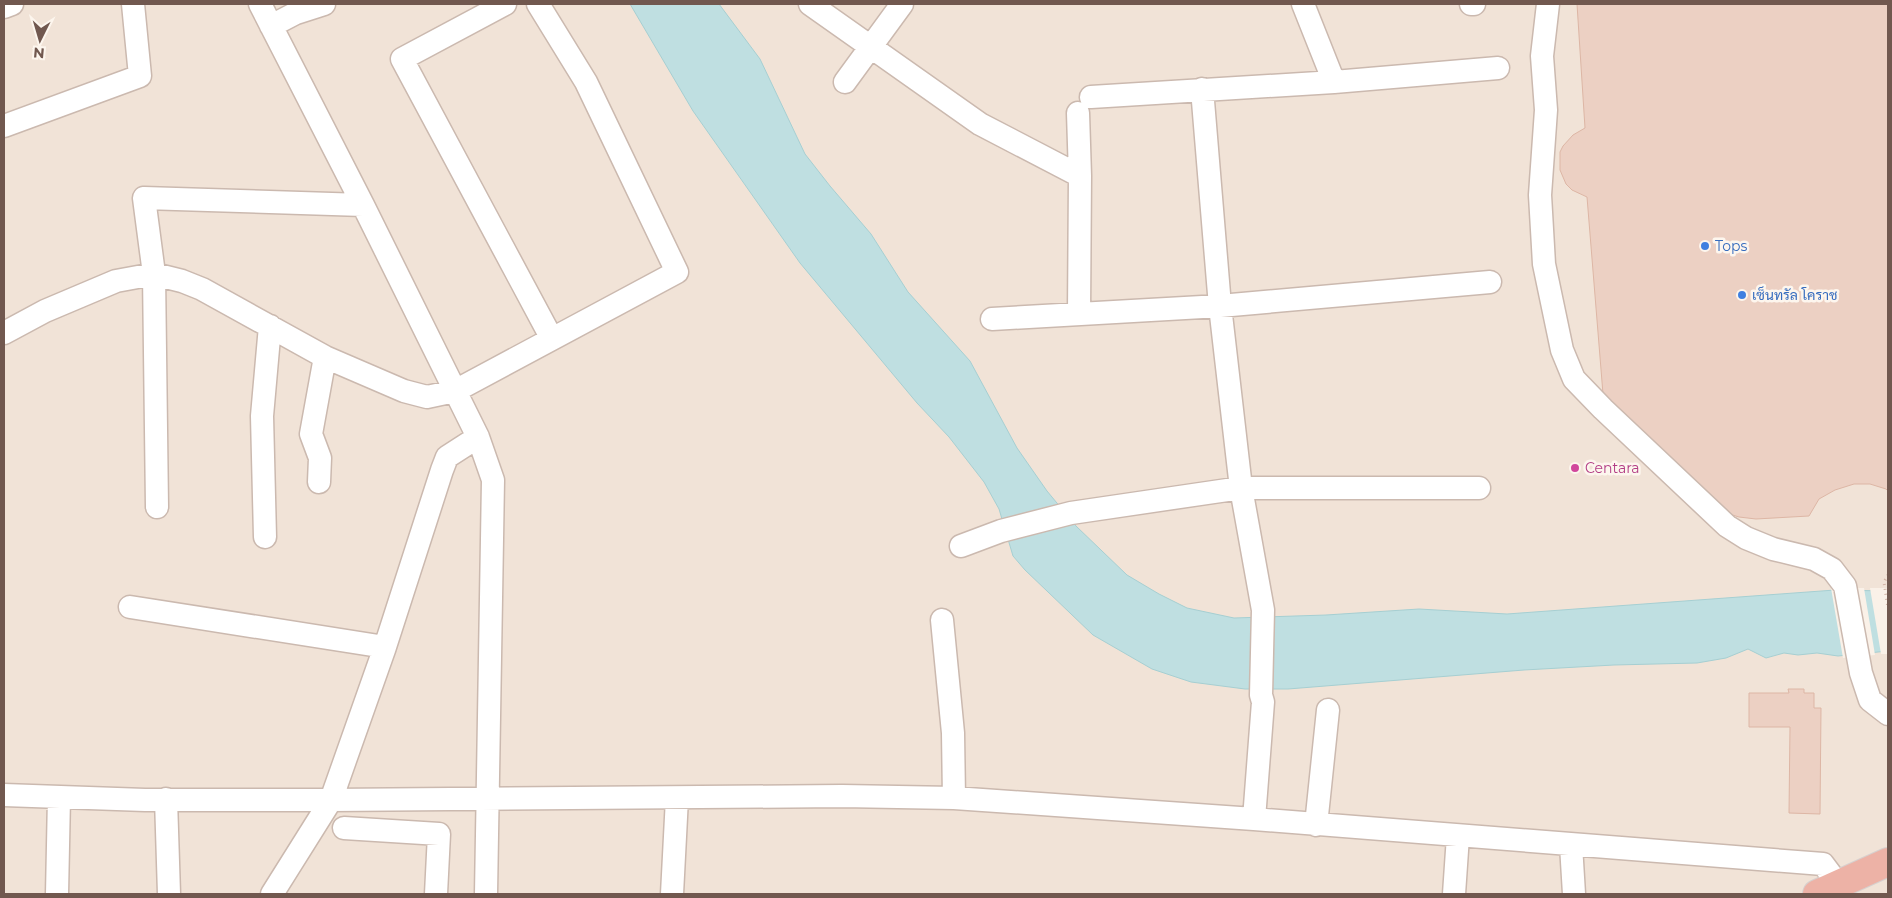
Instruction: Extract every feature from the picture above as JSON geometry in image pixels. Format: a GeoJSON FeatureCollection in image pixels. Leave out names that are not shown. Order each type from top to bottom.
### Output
{"type":"FeatureCollection","features":[{"type":"Feature","properties":{"kind":"highway"},"geometry":{"type":"LineString","coordinates":[[1828,889],[1888,862]]}},
{"type":"Feature","properties":{"kind":"street"},"geometry":{"type":"LineString","coordinates":[[4,7],[12,4]]}},
{"type":"Feature","properties":{"kind":"street"},"geometry":{"type":"LineString","coordinates":[[4,126],[140,76],[133,4]]}},
{"type":"Feature","properties":{"kind":"street"},"geometry":{"type":"LineString","coordinates":[[260,4],[478,436],[494,480],[486,894]]}},
{"type":"Feature","properties":{"kind":"street"},"geometry":{"type":"LineString","coordinates":[[271,26],[296,13],[324,4]]}},
{"type":"Feature","properties":{"kind":"street"},"geometry":{"type":"LineString","coordinates":[[505,4],[402,59],[552,339]]}},
{"type":"Feature","properties":{"kind":"street"},"geometry":{"type":"LineString","coordinates":[[4,333],[45,311],[116,281],[154,274],[182,281],[202,289],[325,357],[404,391],[427,397],[455,391],[677,272],[586,82],[538,4]]}},
{"type":"Feature","properties":{"kind":"street"},"geometry":{"type":"LineString","coordinates":[[810,4],[980,124],[1080,176]]}},
{"type":"Feature","properties":{"kind":"street"},"geometry":{"type":"LineString","coordinates":[[845,82],[902,4]]}},
{"type":"Feature","properties":{"kind":"street"},"geometry":{"type":"LineString","coordinates":[[1303,4],[1334,82]]}},
{"type":"Feature","properties":{"kind":"street"},"geometry":{"type":"LineString","coordinates":[[1548,4],[1542,56],[1546,110],[1540,195],[1544,264],[1562,350],[1574,379],[1603,409],[1727,526],[1746,538],[1773,549],[1814,559],[1832,569],[1845,586],[1861,673],[1870,700],[1888,714]]}},
{"type":"Feature","properties":{"kind":"street"},"geometry":{"type":"LineString","coordinates":[[1079,313],[1080,176],[1084,105],[1202,89],[1334,82],[1498,68]]}},
{"type":"Feature","properties":{"kind":"street"},"geometry":{"type":"LineString","coordinates":[[1202,89],[1220,306],[1241,488],[1262,610],[1261,695],[1263,702],[1254,819]]}},
{"type":"Feature","properties":{"kind":"street"},"geometry":{"type":"LineString","coordinates":[[156,507],[154,274],[144,198],[363,205]]}},
{"type":"Feature","properties":{"kind":"street"},"geometry":{"type":"LineString","coordinates":[[992,319],[1220,306],[1490,282]]}},
{"type":"Feature","properties":{"kind":"street"},"geometry":{"type":"LineString","coordinates":[[265,536],[262,416],[270,326]]}},
{"type":"Feature","properties":{"kind":"street"},"geometry":{"type":"LineString","coordinates":[[320,482],[320,458],[311,434],[325,357]]}},
{"type":"Feature","properties":{"kind":"street"},"geometry":{"type":"LineString","coordinates":[[272,894],[331,800],[385,647],[447,457],[478,436]]}},
{"type":"Feature","properties":{"kind":"street"},"geometry":{"type":"LineString","coordinates":[[961,546],[1001,531],[1071,513],[1241,488],[1479,488]]}},
{"type":"Feature","properties":{"kind":"street"},"geometry":{"type":"LineString","coordinates":[[130,608],[385,647]]}},
{"type":"Feature","properties":{"kind":"street"},"geometry":{"type":"LineString","coordinates":[[942,620],[953,732],[954,798]]}},
{"type":"Feature","properties":{"kind":"street"},"geometry":{"type":"LineString","coordinates":[[1316,825],[1328,710]]}},
{"type":"Feature","properties":{"kind":"street"},"geometry":{"type":"LineString","coordinates":[[4,795],[166,800],[842,796],[954,798],[1254,819],[1823,864],[1828,889]]}},
{"type":"Feature","properties":{"kind":"street"},"geometry":{"type":"LineString","coordinates":[[57,894],[59,797]]}},
{"type":"Feature","properties":{"kind":"street"},"geometry":{"type":"LineString","coordinates":[[672,894],[677,798]]}},
{"type":"Feature","properties":{"kind":"street"},"geometry":{"type":"LineString","coordinates":[[166,800],[169,894]]}},
{"type":"Feature","properties":{"kind":"street"},"geometry":{"type":"LineString","coordinates":[[344,828],[439,834],[436,894]]}},
{"type":"Feature","properties":{"kind":"street"},"geometry":{"type":"LineString","coordinates":[[1454,894],[1458,836]]}},
{"type":"Feature","properties":{"kind":"street"},"geometry":{"type":"LineString","coordinates":[[1570,845],[1574,894]]}},
{"type":"Feature","properties":{"kind":"path"},"geometry":{"type":"LineString","coordinates":[[1888,575],[1884,582],[1888,608]]}},
{"type":"Feature","properties":{"kind":"shaded area"},"geometry":{"type":"Polygon","coordinates":[[[4,4],[1888,4],[1888,894],[4,894],[4,4]]]}},
{"type":"Feature","properties":{"kind":"water"},"geometry":{"type":"Polygon","coordinates":[[[630,4],[719,4],[760,59],[805,154],[871,234],[908,292],[970,361],[1017,448],[1047,491],[1076,526],[1127,575],[1159,594],[1187,608],[1234,618],[1419,609],[1507,614],[1835,590],[1888,591],[1888,651],[1838,656],[1817,653],[1798,655],[1784,653],[1766,658],[1748,649],[1726,658],[1697,663],[1524,670],[1288,689],[1245,689],[1191,682],[1152,669],[1093,635],[1025,570],[1013,556],[999,509],[984,482],[949,437],[917,403],[800,263],[693,111],[630,4]]]}},
{"type":"Feature","properties":{"kind":"pier"},"geometry":{"type":"Polygon","coordinates":[[[1831,588],[1864,588],[1875,655],[1843,658],[1831,588]]]}},
{"type":"Feature","properties":{"kind":"pier"},"geometry":{"type":"Polygon","coordinates":[[[1870,588],[1888,588],[1888,654],[1881,654],[1870,588]]]}},
{"type":"Feature","properties":{"kind":"building","name":"เซ็นทรัล โคราช"},"geometry":{"type":"Polygon","coordinates":[[[1577,4],[1888,4],[1888,491],[1870,484],[1854,484],[1835,490],[1819,499],[1809,516],[1756,519],[1726,513],[1603,394],[1587,197],[1572,190],[1566,184],[1560,170],[1560,152],[1563,146],[1573,135],[1585,128],[1577,4]]]}},
{"type":"Feature","properties":{"kind":"building"},"geometry":{"type":"Polygon","coordinates":[[[1788,689],[1804,689],[1804,693],[1814,693],[1814,708],[1821,708],[1820,814],[1789,813],[1790,727],[1749,727],[1749,693],[1789,693],[1788,689]]]}},
{"type":"Feature","properties":{"kind":"place","name":"Tops"},"geometry":{"type":"Point","coordinates":[1705,246]}},
{"type":"Feature","properties":{"kind":"place","name":"เซ็นทรัล โคราช"},"geometry":{"type":"Point","coordinates":[1742,295]}},
{"type":"Feature","properties":{"kind":"place","name":"Centara"},"geometry":{"type":"Point","coordinates":[1575,468]}}]}
